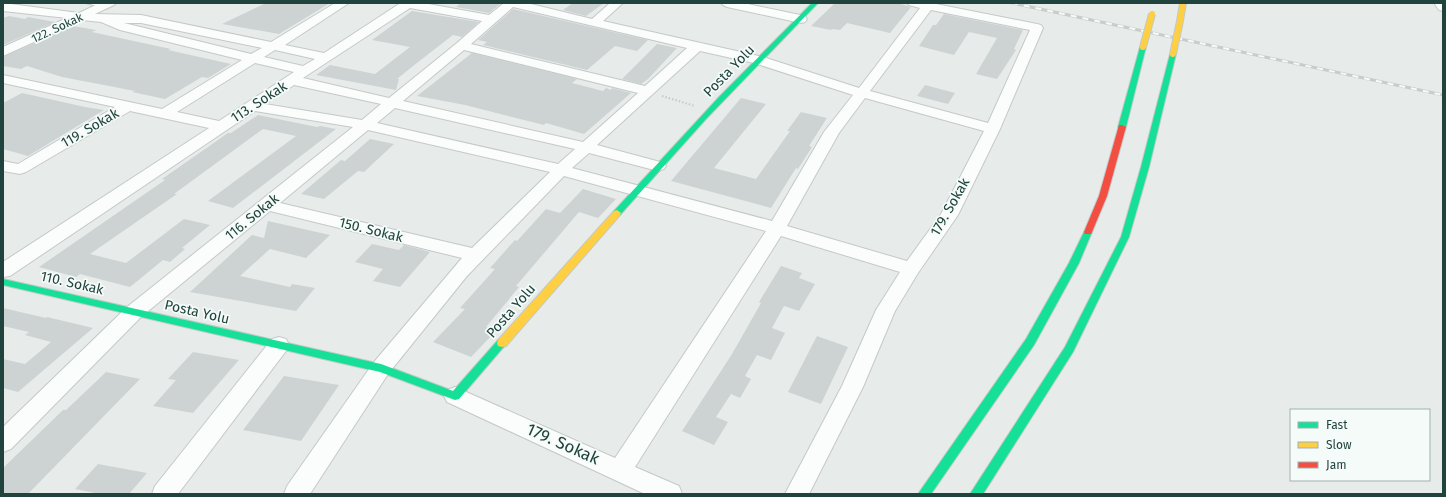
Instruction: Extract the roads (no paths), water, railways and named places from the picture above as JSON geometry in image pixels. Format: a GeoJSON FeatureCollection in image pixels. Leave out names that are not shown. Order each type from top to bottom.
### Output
{"type":"FeatureCollection","features":[{"type":"Feature","properties":{"kind":"main road","name":"Posta Yolu"},"geometry":{"type":"LineString","coordinates":[[134,312],[381,368],[455,396],[658,166],[758,60],[801,19],[815,3]]}},
{"type":"Feature","properties":{"kind":"main road"},"geometry":{"type":"LineString","coordinates":[[924,494],[1030,342],[1074,263],[1103,196],[1154,3]]}},
{"type":"Feature","properties":{"kind":"main road"},"geometry":{"type":"LineString","coordinates":[[976,494],[1069,350],[1125,237],[1145,167],[1173,54],[1183,3]]}},
{"type":"Feature","properties":{"kind":"main road","name":"110. Sokak"},"geometry":{"type":"LineString","coordinates":[[3,282],[134,312]]}},
{"type":"Feature","properties":{"kind":"street"},"geometry":{"type":"LineString","coordinates":[[165,113],[343,3]]}},
{"type":"Feature","properties":{"kind":"street"},"geometry":{"type":"LineString","coordinates":[[405,3],[491,19]]}},
{"type":"Feature","properties":{"kind":"street","name":"113. Sokak"},"geometry":{"type":"LineString","coordinates":[[3,271],[292,80],[405,3]]}},
{"type":"Feature","properties":{"kind":"street"},"geometry":{"type":"LineString","coordinates":[[512,3],[696,47],[758,60],[861,93],[993,129]]}},
{"type":"Feature","properties":{"kind":"street","name":"116. Sokak"},"geometry":{"type":"LineString","coordinates":[[3,442],[134,312],[393,103],[462,46],[491,19],[512,3]]}},
{"type":"Feature","properties":{"kind":"street"},"geometry":{"type":"LineString","coordinates":[[594,23],[617,3]]}},
{"type":"Feature","properties":{"kind":"street"},"geometry":{"type":"LineString","coordinates":[[727,3],[801,19]]}},
{"type":"Feature","properties":{"kind":"street"},"geometry":{"type":"LineString","coordinates":[[1440,3],[1443,7]]}},
{"type":"Feature","properties":{"kind":"street"},"geometry":{"type":"LineString","coordinates":[[620,470],[778,228],[832,132],[861,93],[921,5]]}},
{"type":"Feature","properties":{"kind":"street","name":"179. Sokak"},"geometry":{"type":"LineString","coordinates":[[798,494],[852,387],[886,310],[911,269],[949,215],[993,129],[1037,28],[921,5]]}},
{"type":"Feature","properties":{"kind":"street"},"geometry":{"type":"LineString","coordinates":[[4,8],[81,16],[106,9],[141,19],[326,57]]}},
{"type":"Feature","properties":{"kind":"street"},"geometry":{"type":"LineString","coordinates":[[106,9],[124,28],[305,71]]}},
{"type":"Feature","properties":{"kind":"street","name":"122. Sokak"},"geometry":{"type":"LineString","coordinates":[[3,52],[81,16]]}},
{"type":"Feature","properties":{"kind":"street"},"geometry":{"type":"LineString","coordinates":[[462,46],[648,91]]}},
{"type":"Feature","properties":{"kind":"street"},"geometry":{"type":"LineString","coordinates":[[296,494],[381,368],[460,271],[562,169],[696,47]]}},
{"type":"Feature","properties":{"kind":"street","name":"119. Sokak"},"geometry":{"type":"LineString","coordinates":[[3,79],[128,106]]}},
{"type":"Feature","properties":{"kind":"street"},"geometry":{"type":"LineString","coordinates":[[292,80],[586,147],[658,166]]}},
{"type":"Feature","properties":{"kind":"street"},"geometry":{"type":"LineString","coordinates":[[128,106],[223,126]]}},
{"type":"Feature","properties":{"kind":"street","name":"119. Sokak"},"geometry":{"type":"LineString","coordinates":[[3,166],[20,169],[128,106]]}},
{"type":"Feature","properties":{"kind":"street"},"geometry":{"type":"LineString","coordinates":[[253,106],[366,124],[562,169],[638,188],[778,228],[911,269]]}},
{"type":"Feature","properties":{"kind":"street","name":"150. Sokak"},"geometry":{"type":"LineString","coordinates":[[267,205],[476,255]]}},
{"type":"Feature","properties":{"kind":"street"},"geometry":{"type":"LineString","coordinates":[[164,494],[279,345]]}},
{"type":"Feature","properties":{"kind":"street","name":"179. Sokak"},"geometry":{"type":"LineString","coordinates":[[455,396],[670,494]]}},
{"type":"Feature","properties":{"kind":"lane"},"geometry":{"type":"LineString","coordinates":[[89,3],[106,9]]}},
{"type":"Feature","properties":{"kind":"railway"},"geometry":{"type":"LineString","coordinates":[[1012,3],[1443,95]]}}]}
